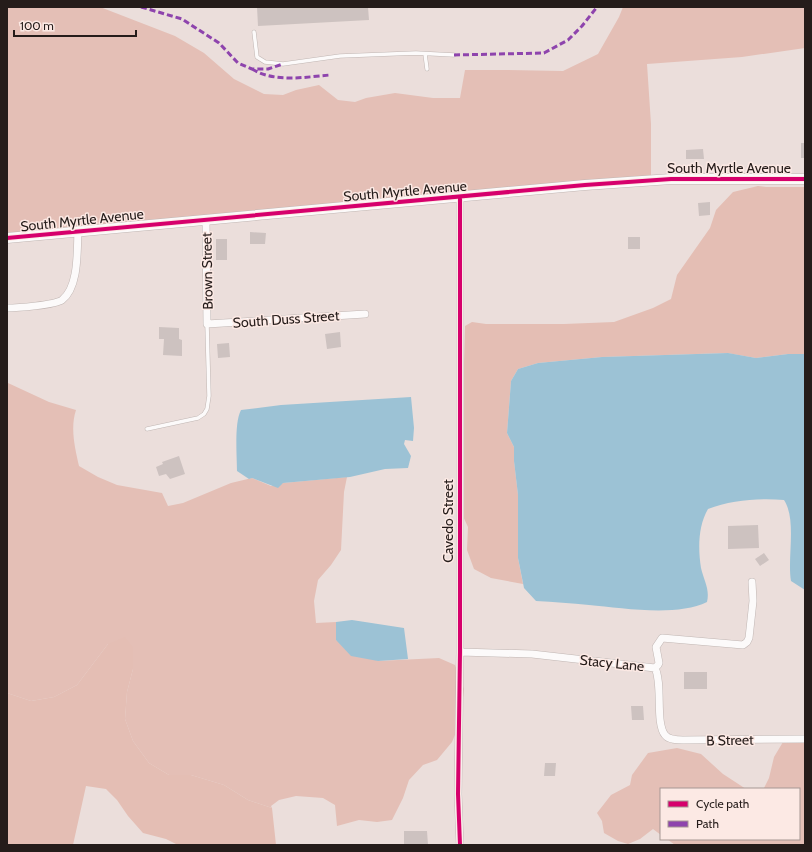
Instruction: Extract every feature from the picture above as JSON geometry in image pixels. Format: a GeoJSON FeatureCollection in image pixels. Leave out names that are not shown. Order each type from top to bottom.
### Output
{"type":"FeatureCollection","features":[{"type":"Feature","properties":{"kind":"street","name":"South Myrtle Avenue"},"geometry":{"type":"LineString","coordinates":[[7,238],[78,230],[585,185],[671,179],[805,179]]}},
{"type":"Feature","properties":{"kind":"street","name":"Cavedo Street"},"geometry":{"type":"LineString","coordinates":[[460,197],[460,652],[458,794],[460,845]]}},
{"type":"Feature","properties":{"kind":"street","name":"Brown Street"},"geometry":{"type":"LineString","coordinates":[[206,219],[207,324]]}},
{"type":"Feature","properties":{"kind":"street"},"geometry":{"type":"LineString","coordinates":[[7,308],[27,307],[61,302],[70,291],[76,269],[78,230]]}},
{"type":"Feature","properties":{"kind":"street","name":"South Duss Street"},"geometry":{"type":"LineString","coordinates":[[207,324],[365,314]]}},
{"type":"Feature","properties":{"kind":"street","name":"Stacy Lane"},"geometry":{"type":"LineString","coordinates":[[460,652],[532,654],[655,668],[659,663],[656,647],[662,638],[745,644],[749,638],[753,601],[752,582]]}},
{"type":"Feature","properties":{"kind":"street","name":"B Street"},"geometry":{"type":"LineString","coordinates":[[655,668],[659,678],[661,728],[665,736],[671,739],[805,739]]}},
{"type":"Feature","properties":{"kind":"lane"},"geometry":{"type":"LineString","coordinates":[[254,32],[257,57],[265,62],[283,64],[340,56],[425,54],[454,55]]}},
{"type":"Feature","properties":{"kind":"lane"},"geometry":{"type":"LineString","coordinates":[[425,54],[426,70]]}},
{"type":"Feature","properties":{"kind":"lane"},"geometry":{"type":"LineString","coordinates":[[146,429],[198,418],[204,414],[207,409],[209,396],[207,324]]}},
{"type":"Feature","properties":{"kind":"shaded area"},"geometry":{"type":"Polygon","coordinates":[[[7,7],[100,7],[175,36],[204,53],[234,79],[264,94],[283,95],[296,90],[319,85],[338,100],[355,102],[366,98],[395,93],[433,98],[460,98],[465,70],[563,71],[598,54],[623,7],[805,7],[805,48],[742,57],[647,64],[651,124],[651,180],[7,238],[7,7]]]}},
{"type":"Feature","properties":{"kind":"shaded area"},"geometry":{"type":"Polygon","coordinates":[[[758,186],[805,187],[805,354],[788,354],[756,358],[727,353],[602,357],[538,363],[518,369],[511,381],[507,433],[514,447],[518,495],[518,558],[523,584],[491,578],[474,569],[467,550],[468,527],[460,510],[465,326],[472,322],[486,324],[564,324],[614,322],[653,308],[671,299],[677,275],[710,228],[716,210],[733,192],[758,186]]]}},
{"type":"Feature","properties":{"kind":"shaded area"},"geometry":{"type":"Polygon","coordinates":[[[7,381],[8,383],[49,402],[76,410],[73,431],[79,466],[98,477],[117,485],[162,493],[168,506],[183,503],[231,483],[252,478],[271,486],[283,483],[347,477],[344,492],[341,550],[318,580],[314,601],[316,623],[336,622],[336,640],[378,661],[439,658],[455,665],[464,689],[460,723],[452,742],[437,760],[423,765],[409,780],[403,798],[392,820],[377,822],[359,820],[337,826],[335,805],[323,798],[296,796],[279,800],[271,806],[272,808],[248,800],[224,785],[191,775],[169,775],[149,763],[133,741],[125,719],[127,692],[133,669],[108,644],[77,685],[54,697],[31,701],[7,693],[7,381]]]}},
{"type":"Feature","properties":{"kind":"shaded area"},"geometry":{"type":"Polygon","coordinates":[[[125,637],[133,647],[133,669],[127,692],[125,719],[133,741],[149,763],[169,775],[191,775],[224,785],[248,800],[272,808],[276,845],[178,845],[166,839],[143,833],[128,816],[117,800],[106,789],[86,786],[73,845],[7,845],[7,693],[31,701],[54,697],[77,685],[108,644],[125,637]]]}},
{"type":"Feature","properties":{"kind":"shaded area"},"geometry":{"type":"Polygon","coordinates":[[[783,742],[805,743],[805,845],[675,845],[668,840],[800,840],[800,788],[764,788],[769,778],[774,757],[783,742]]]}},
{"type":"Feature","properties":{"kind":"shaded area"},"geometry":{"type":"Polygon","coordinates":[[[677,748],[701,754],[723,774],[744,788],[660,788],[660,834],[653,829],[640,839],[628,844],[618,841],[604,833],[602,821],[597,813],[611,795],[630,785],[632,775],[648,753],[677,748]]]}},
{"type":"Feature","properties":{"kind":"water"},"geometry":{"type":"Polygon","coordinates":[[[728,353],[756,358],[788,354],[805,354],[805,590],[791,581],[791,528],[788,508],[784,500],[765,499],[736,502],[708,509],[702,523],[699,553],[701,568],[707,589],[707,602],[695,607],[681,609],[649,610],[536,601],[524,588],[518,558],[518,495],[514,447],[507,433],[511,381],[518,369],[538,363],[602,357],[728,353]]]}},
{"type":"Feature","properties":{"kind":"water"},"geometry":{"type":"Polygon","coordinates":[[[411,397],[414,428],[413,441],[405,440],[404,444],[411,456],[408,468],[385,469],[350,477],[283,483],[278,488],[252,478],[249,479],[237,471],[237,423],[241,410],[281,405],[411,397]]]}},
{"type":"Feature","properties":{"kind":"water"},"geometry":{"type":"Polygon","coordinates":[[[352,620],[404,628],[408,659],[378,661],[351,656],[336,640],[336,622],[352,620]]]}},
{"type":"Feature","properties":{"kind":"building"},"geometry":{"type":"Polygon","coordinates":[[[257,7],[368,7],[369,20],[258,26],[257,7]]]}},
{"type":"Feature","properties":{"kind":"building"},"geometry":{"type":"Polygon","coordinates":[[[801,143],[805,143],[805,158],[801,158],[801,143]]]}},
{"type":"Feature","properties":{"kind":"building"},"geometry":{"type":"Polygon","coordinates":[[[703,149],[704,159],[686,159],[686,150],[703,149]]]}},
{"type":"Feature","properties":{"kind":"building"},"geometry":{"type":"Polygon","coordinates":[[[710,202],[710,215],[699,216],[698,203],[710,202]]]}},
{"type":"Feature","properties":{"kind":"building"},"geometry":{"type":"Polygon","coordinates":[[[250,232],[266,233],[265,244],[250,244],[250,232]]]}},
{"type":"Feature","properties":{"kind":"building"},"geometry":{"type":"Polygon","coordinates":[[[628,237],[640,237],[640,249],[628,249],[628,237]]]}},
{"type":"Feature","properties":{"kind":"building"},"geometry":{"type":"Polygon","coordinates":[[[216,239],[227,239],[227,260],[216,260],[216,239]]]}},
{"type":"Feature","properties":{"kind":"building"},"geometry":{"type":"Polygon","coordinates":[[[159,327],[179,328],[179,339],[182,340],[182,356],[163,355],[164,339],[159,339],[159,327]]]}},
{"type":"Feature","properties":{"kind":"building"},"geometry":{"type":"Polygon","coordinates":[[[340,332],[341,347],[327,349],[325,334],[340,332]]]}},
{"type":"Feature","properties":{"kind":"building"},"geometry":{"type":"Polygon","coordinates":[[[229,343],[230,357],[218,358],[217,344],[229,343]]]}},
{"type":"Feature","properties":{"kind":"building"},"geometry":{"type":"Polygon","coordinates":[[[179,456],[185,474],[170,479],[166,474],[159,476],[156,467],[163,464],[162,462],[179,456]]]}},
{"type":"Feature","properties":{"kind":"building"},"geometry":{"type":"Polygon","coordinates":[[[758,525],[759,548],[728,549],[728,526],[758,525]]]}},
{"type":"Feature","properties":{"kind":"building"},"geometry":{"type":"Polygon","coordinates":[[[764,553],[769,560],[760,566],[755,559],[764,553]]]}},
{"type":"Feature","properties":{"kind":"building"},"geometry":{"type":"Polygon","coordinates":[[[684,672],[707,672],[707,689],[684,689],[684,672]]]}},
{"type":"Feature","properties":{"kind":"building"},"geometry":{"type":"Polygon","coordinates":[[[631,706],[643,706],[644,720],[632,720],[631,706]]]}},
{"type":"Feature","properties":{"kind":"building"},"geometry":{"type":"Polygon","coordinates":[[[545,763],[556,763],[555,776],[544,776],[545,763]]]}},
{"type":"Feature","properties":{"kind":"building"},"geometry":{"type":"Polygon","coordinates":[[[404,831],[427,831],[428,845],[404,845],[404,831]]]}},
{"type":"Feature","properties":{"kind":"marked path"},"geometry":{"type":"LineString","coordinates":[[141,7],[182,19],[219,43],[238,63],[252,69],[268,69],[283,64]]}},
{"type":"Feature","properties":{"kind":"marked path"},"geometry":{"type":"LineString","coordinates":[[454,55],[544,53],[568,40],[582,26],[597,7]]}},
{"type":"Feature","properties":{"kind":"marked path"},"geometry":{"type":"LineString","coordinates":[[252,69],[280,78],[330,75]]}},
{"type":"Feature","properties":{"kind":"cycle path"},"geometry":{"type":"LineString","coordinates":[[7,238],[585,185],[671,179],[805,179]]}},
{"type":"Feature","properties":{"kind":"cycle path"},"geometry":{"type":"LineString","coordinates":[[460,197],[460,652],[458,794],[460,845]]}}]}
